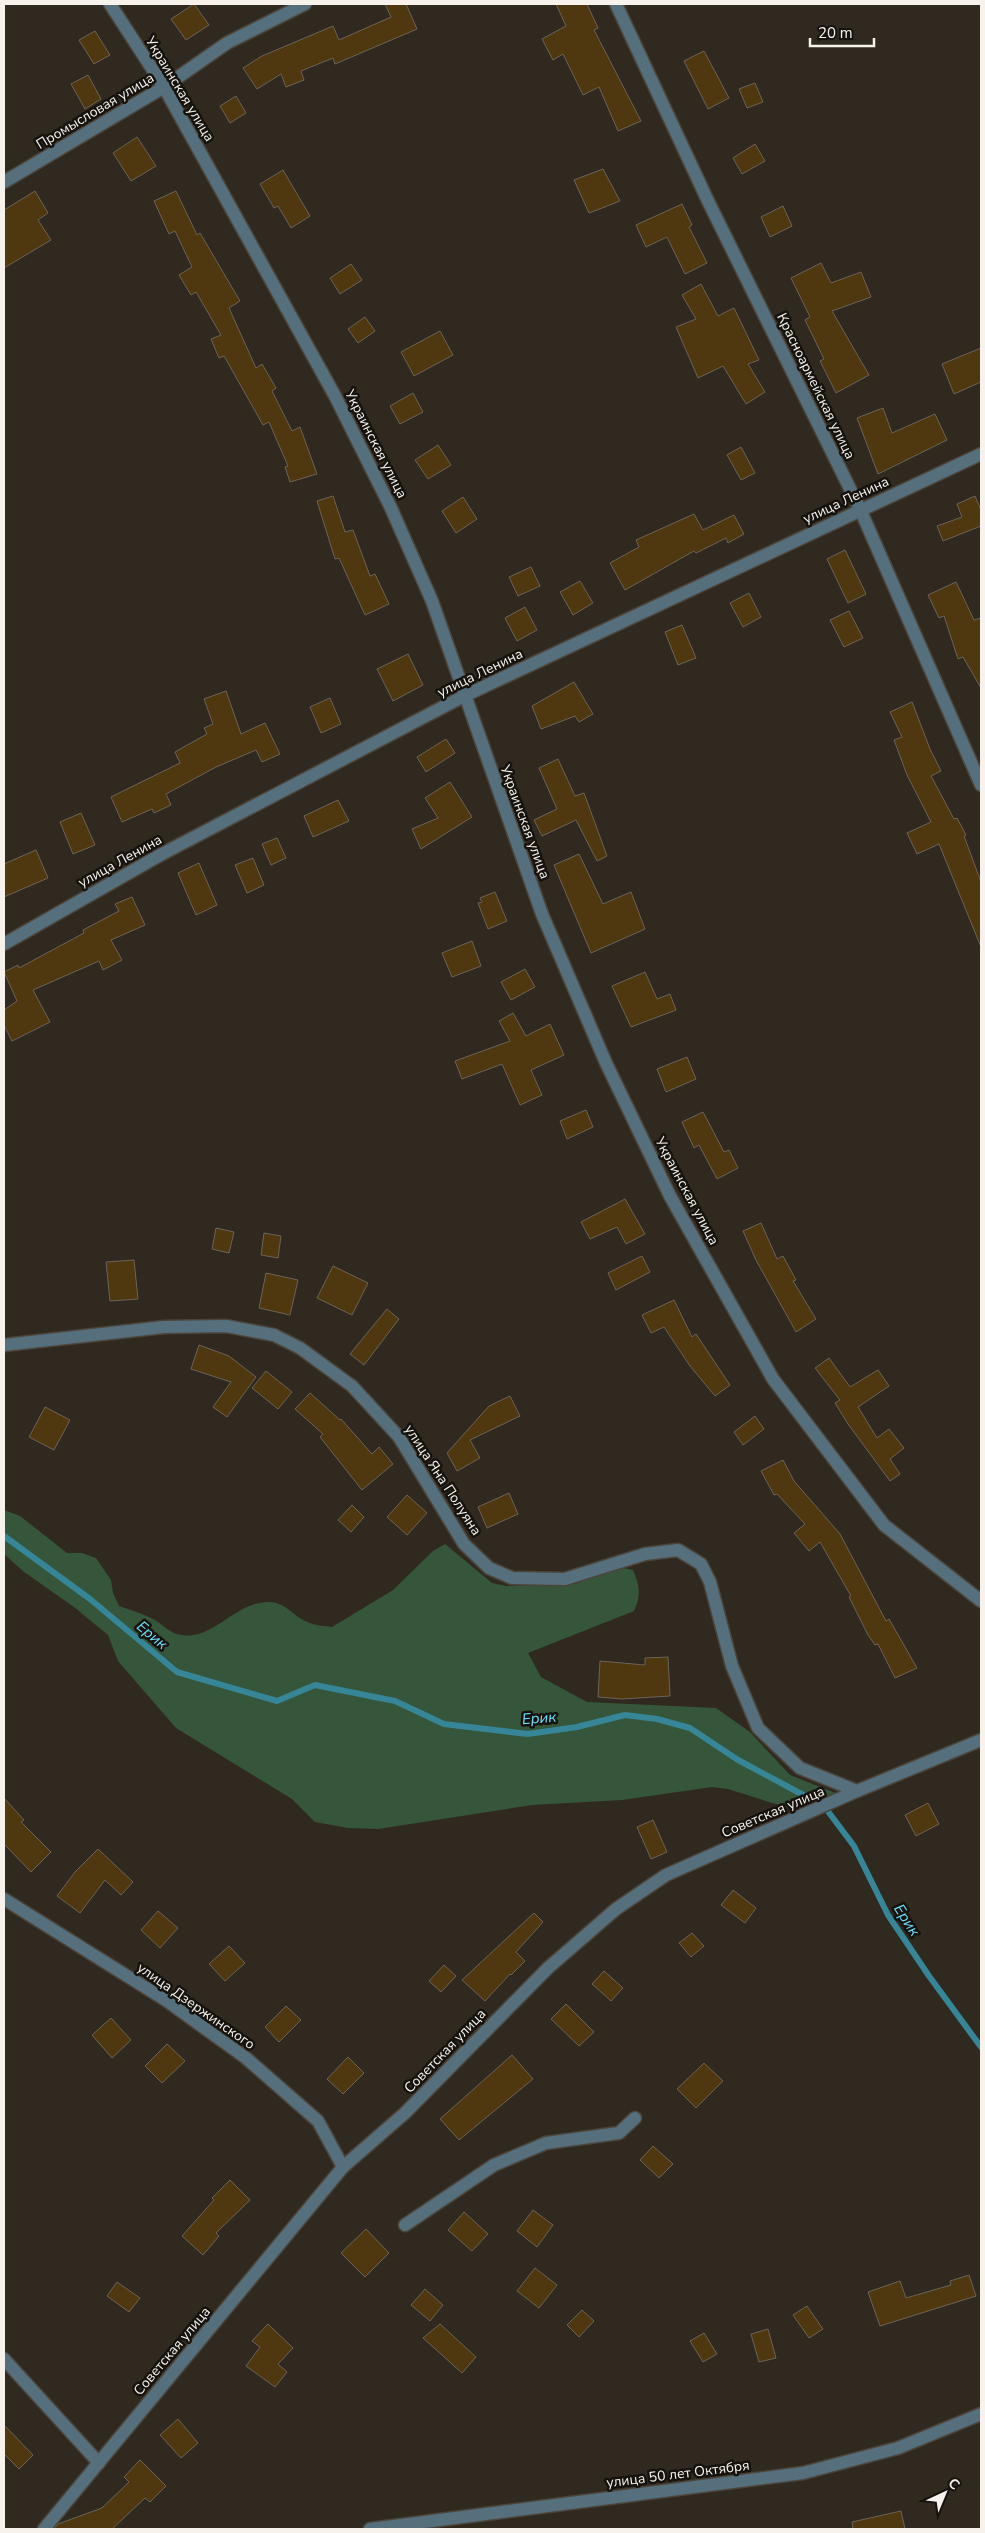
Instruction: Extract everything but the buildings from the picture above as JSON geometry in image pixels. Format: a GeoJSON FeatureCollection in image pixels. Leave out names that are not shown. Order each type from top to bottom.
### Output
{"type":"FeatureCollection","features":[{"type":"Feature","properties":{"kind":"street","name":"Украинская улица"},"geometry":{"type":"LineString","coordinates":[[110,4],[164,87],[335,396],[391,508],[432,601],[542,914],[606,1063],[670,1196],[772,1379],[884,1525],[981,1601]]}},
{"type":"Feature","properties":{"kind":"street","name":"Промысловая улица"},"geometry":{"type":"LineString","coordinates":[[4,182],[164,87],[227,43],[305,4]]}},
{"type":"Feature","properties":{"kind":"street","name":"Красноармейская улица"},"geometry":{"type":"LineString","coordinates":[[616,4],[708,202],[860,509],[981,785]]}},
{"type":"Feature","properties":{"kind":"street","name":"улица Ленина"},"geometry":{"type":"LineString","coordinates":[[4,944],[162,854],[464,696],[981,454]]}},
{"type":"Feature","properties":{"kind":"street","name":"улица Яна Полуяна"},"geometry":{"type":"LineString","coordinates":[[4,1345],[164,1327],[226,1326],[274,1335],[300,1348],[352,1386],[399,1437],[464,1544],[489,1568],[512,1578],[565,1579],[645,1554],[678,1550],[701,1564],[710,1582],[732,1666],[758,1728],[800,1768],[857,1790]]}},
{"type":"Feature","properties":{"kind":"street","name":"Советская улица"},"geometry":{"type":"LineString","coordinates":[[44,2529],[343,2167],[405,2113],[548,1968],[616,1910],[666,1875],[857,1790],[981,1740]]}},
{"type":"Feature","properties":{"kind":"street","name":"улица Дзержинского"},"geometry":{"type":"LineString","coordinates":[[4,1899],[167,2001],[246,2058],[318,2121],[343,2167]]}},
{"type":"Feature","properties":{"kind":"street"},"geometry":{"type":"LineString","coordinates":[[405,2225],[494,2165],[546,2143],[620,2133],[634,2118]]}},
{"type":"Feature","properties":{"kind":"street"},"geometry":{"type":"LineString","coordinates":[[4,2359],[99,2463]]}},
{"type":"Feature","properties":{"kind":"street","name":"улица 50 лет Октября"},"geometry":{"type":"LineString","coordinates":[[370,2529],[803,2473],[898,2448],[981,2414]]}},
{"type":"Feature","properties":{"kind":"green space"},"geometry":{"type":"Polygon","coordinates":[[[4,1510],[20,1516],[67,1553],[82,1553],[96,1558],[111,1580],[113,1593],[119,1606],[151,1618],[177,1634],[190,1635],[201,1633],[244,1608],[269,1602],[284,1606],[308,1622],[332,1627],[393,1590],[433,1551],[445,1544],[492,1583],[507,1586],[575,1584],[619,1567],[633,1570],[639,1591],[634,1611],[528,1653],[541,1677],[587,1702],[716,1708],[750,1732],[790,1775],[838,1794],[792,1809],[728,1789],[712,1787],[622,1800],[532,1805],[378,1829],[348,1828],[315,1822],[292,1799],[176,1728],[118,1661],[108,1635],[74,1607],[24,1572],[4,1554],[4,1510]]]}},
{"type":"Feature","properties":{"kind":"waterway","name":"Ерик"},"geometry":{"type":"LineString","coordinates":[[4,1536],[90,1599],[177,1672],[277,1701],[315,1685],[395,1701],[444,1724],[528,1734],[577,1727],[625,1715],[657,1719],[690,1728],[738,1760],[824,1806],[854,1846],[888,1915],[929,1976],[981,2047]]}}]}
